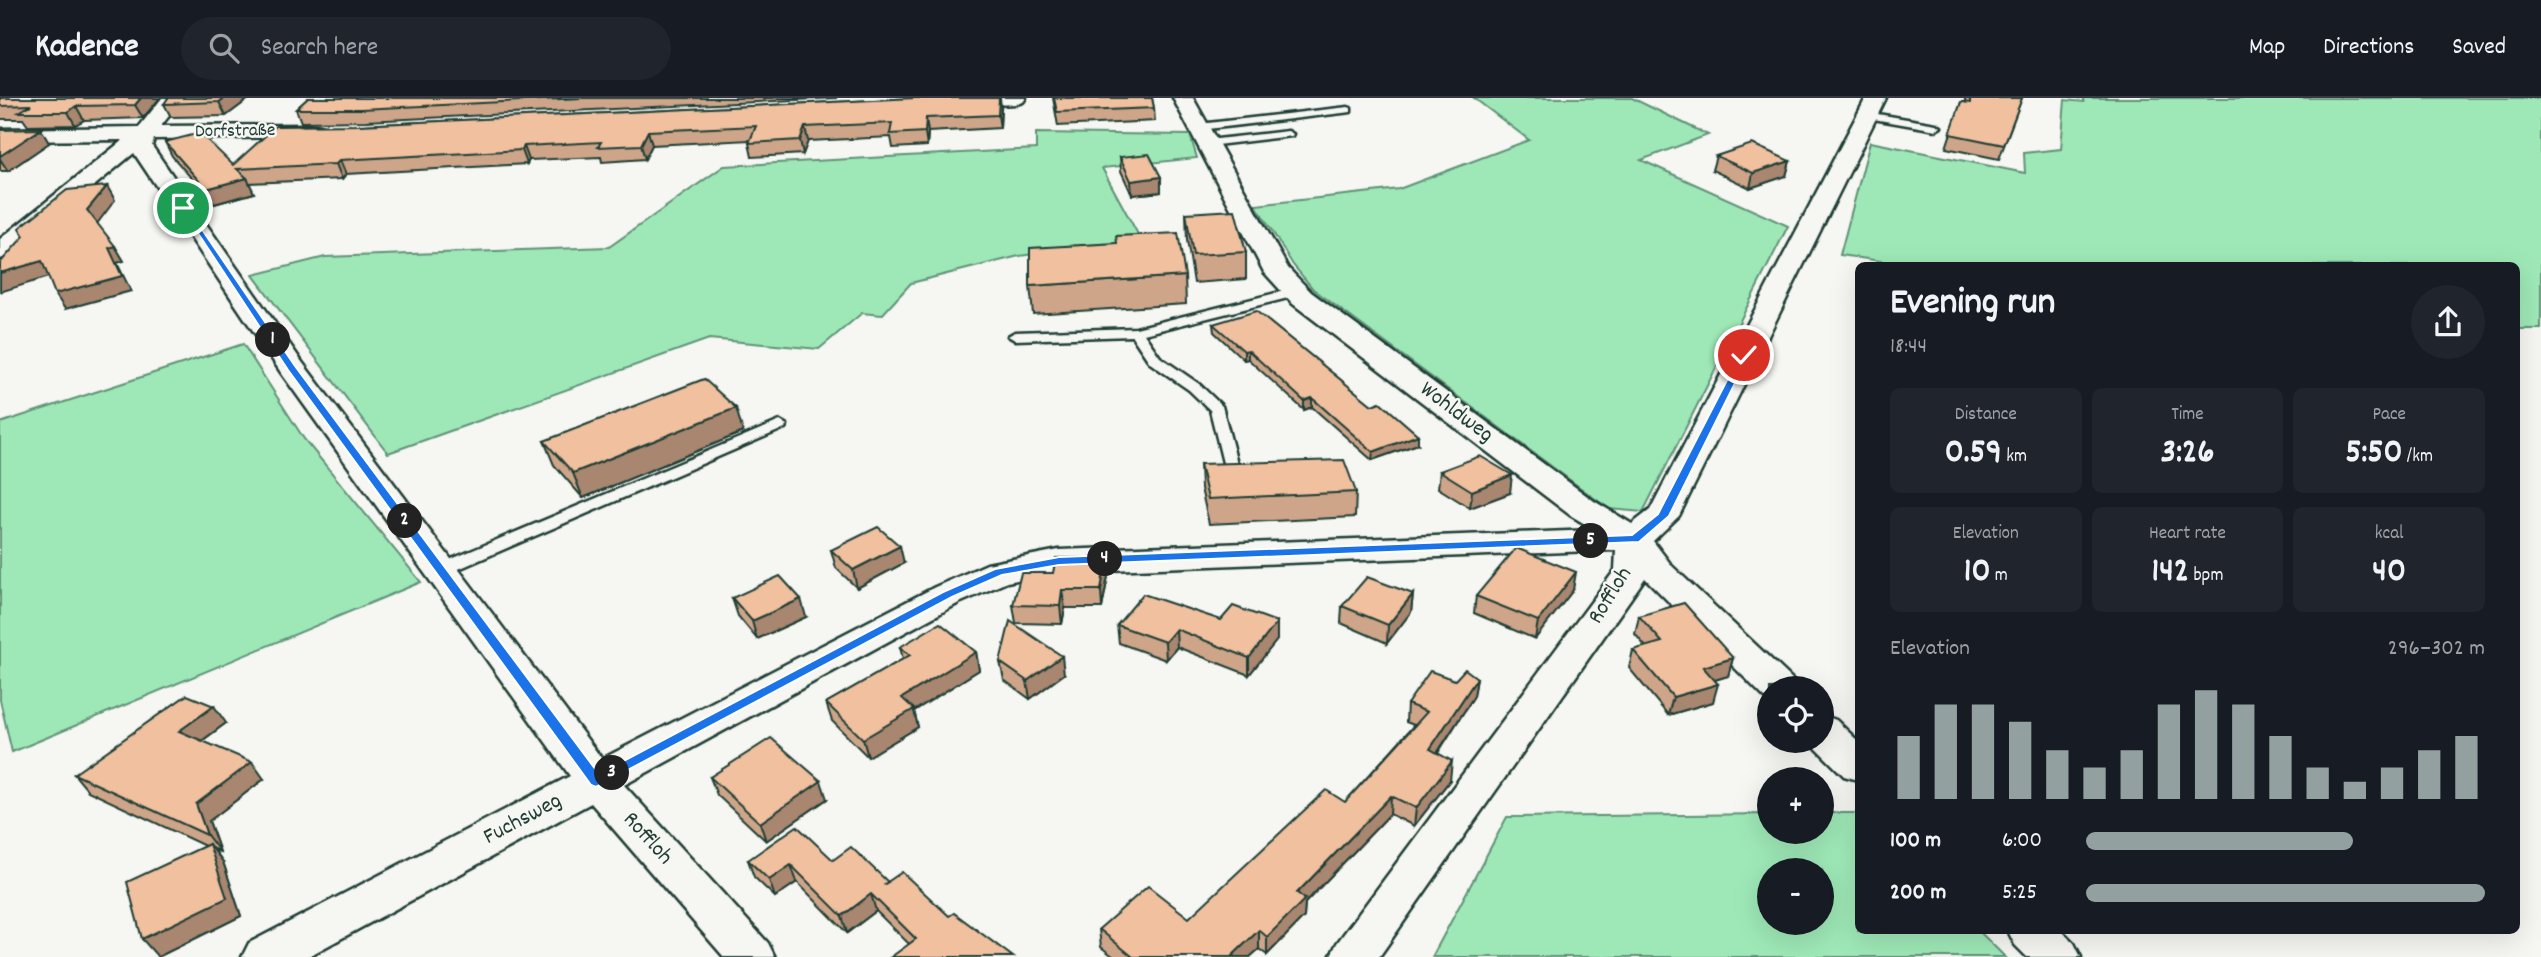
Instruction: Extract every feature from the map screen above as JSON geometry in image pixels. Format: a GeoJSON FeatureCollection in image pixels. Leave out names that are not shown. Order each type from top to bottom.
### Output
{"type":"FeatureCollection","features":[{"type":"Feature","properties":{"kind":"street"},"geometry":{"type":"LineString","coordinates":[[0,251],[145,133],[173,98]]}},
{"type":"Feature","properties":{"kind":"street"},"geometry":{"type":"LineString","coordinates":[[933,102],[1016,98]]}},
{"type":"Feature","properties":{"kind":"street","name":"Wohldweg"},"geometry":{"type":"LineString","coordinates":[[1182,98],[1277,272],[1296,292],[1582,508],[1634,539],[1660,574],[1766,676]]}},
{"type":"Feature","properties":{"kind":"street","name":"Roffloh"},"geometry":{"type":"LineString","coordinates":[[1353,957],[1632,571],[1634,539],[1663,516],[1871,106]]}},
{"type":"Feature","properties":{"kind":"street","name":"Dorfstraße"},"geometry":{"type":"LineString","coordinates":[[0,135],[328,131]]}},
{"type":"Feature","properties":{"kind":"street","name":"Roffloh"},"geometry":{"type":"LineString","coordinates":[[145,133],[141,146],[292,368],[440,570],[596,781],[752,957]]}},
{"type":"Feature","properties":{"kind":"street","name":"Fuchsweg"},"geometry":{"type":"LineString","coordinates":[[265,957],[947,594],[999,572],[1059,561],[1634,539]]}},
{"type":"Feature","properties":{"kind":"street"},"geometry":{"type":"LineString","coordinates":[[1834,742],[1855,762]]}},
{"type":"Feature","properties":{"kind":"street"},"geometry":{"type":"LineString","coordinates":[[2034,934],[2058,957]]}},
{"type":"Feature","properties":{"kind":"lane"},"geometry":{"type":"LineString","coordinates":[[1871,106],[1936,127]]}},
{"type":"Feature","properties":{"kind":"lane"},"geometry":{"type":"LineString","coordinates":[[1204,135],[1349,110]]}},
{"type":"Feature","properties":{"kind":"lane"},"geometry":{"type":"LineString","coordinates":[[1204,135],[1288,134]]}},
{"type":"Feature","properties":{"kind":"lane"},"geometry":{"type":"LineString","coordinates":[[1015,336],[1136,332],[1296,292]]}},
{"type":"Feature","properties":{"kind":"lane"},"geometry":{"type":"LineString","coordinates":[[1136,332],[1155,360],[1194,387],[1217,409],[1232,471]]}},
{"type":"Feature","properties":{"kind":"lane"},"geometry":{"type":"LineString","coordinates":[[440,570],[780,425]]}},
{"type":"Feature","properties":{"kind":"green space"},"geometry":{"type":"Polygon","coordinates":[[[1474,98],[1632,98],[1708,135],[1641,160],[1788,226],[1643,512],[1609,509],[1313,289],[1293,265],[1256,205],[1399,189],[1529,140],[1474,98]]]}},
{"type":"Feature","properties":{"kind":"green space"},"geometry":{"type":"Polygon","coordinates":[[[2084,98],[2541,98],[2541,329],[2520,329],[2520,262],[1887,262],[1840,255],[1870,142],[2025,173],[2024,153],[2061,149],[2065,100],[2084,102],[2084,98]]]}},
{"type":"Feature","properties":{"kind":"green space"},"geometry":{"type":"Polygon","coordinates":[[[1036,133],[1190,135],[1197,158],[1102,168],[1141,240],[1019,256],[911,283],[882,315],[862,313],[819,349],[709,339],[388,453],[253,275],[325,257],[609,247],[724,166],[1036,149],[1036,133]]]}},
{"type":"Feature","properties":{"kind":"green space"},"geometry":{"type":"Polygon","coordinates":[[[243,344],[304,439],[421,582],[12,752],[0,700],[0,423],[243,344]]]}},
{"type":"Feature","properties":{"kind":"green space"},"geometry":{"type":"Polygon","coordinates":[[[1834,813],[1855,813],[1855,934],[1982,934],[2005,957],[1432,957],[1507,817],[1757,814],[1757,844],[1834,844],[1834,813]]]}},
{"type":"Feature","properties":{"kind":"building"},"geometry":{"type":"Polygon","coordinates":[[[0,98],[141,98],[135,105],[76,106],[68,112],[19,112],[31,105],[0,106],[0,98]]]}},
{"type":"Feature","properties":{"kind":"building"},"geometry":{"type":"Polygon","coordinates":[[[168,98],[225,98],[219,102],[164,104],[168,98]]]}},
{"type":"Feature","properties":{"kind":"building"},"geometry":{"type":"Polygon","coordinates":[[[308,98],[582,98],[361,109],[296,109],[308,98]]]}},
{"type":"Feature","properties":{"kind":"building"},"geometry":{"type":"Polygon","coordinates":[[[915,98],[999,98],[998,115],[926,118],[925,132],[890,134],[892,123],[805,127],[800,140],[749,143],[756,126],[648,131],[641,145],[598,147],[601,142],[524,146],[522,150],[340,160],[336,164],[237,169],[247,178],[206,189],[165,142],[200,133],[233,165],[276,126],[360,125],[915,98]]]}},
{"type":"Feature","properties":{"kind":"building"},"geometry":{"type":"Polygon","coordinates":[[[1054,98],[1152,98],[1154,108],[1057,112],[1054,98]]]}},
{"type":"Feature","properties":{"kind":"building"},"geometry":{"type":"Polygon","coordinates":[[[1970,98],[2022,98],[2004,145],[1950,134],[1961,102],[1970,103],[1970,98]]]}},
{"type":"Feature","properties":{"kind":"building"},"geometry":{"type":"Polygon","coordinates":[[[41,129],[0,156],[0,130],[41,129]]]}},
{"type":"Feature","properties":{"kind":"building"},"geometry":{"type":"Polygon","coordinates":[[[1752,144],[1790,161],[1753,173],[1716,156],[1752,144]]]}},
{"type":"Feature","properties":{"kind":"building"},"geometry":{"type":"Polygon","coordinates":[[[1149,154],[1161,177],[1131,181],[1120,157],[1149,154]]]}},
{"type":"Feature","properties":{"kind":"building"},"geometry":{"type":"Polygon","coordinates":[[[107,186],[87,210],[115,246],[109,248],[122,276],[55,294],[42,261],[0,273],[0,263],[24,236],[19,228],[67,190],[107,186]]]}},
{"type":"Feature","properties":{"kind":"building"},"geometry":{"type":"Polygon","coordinates":[[[1235,210],[1246,252],[1193,255],[1186,213],[1235,210]]]}},
{"type":"Feature","properties":{"kind":"building"},"geometry":{"type":"Polygon","coordinates":[[[1178,233],[1185,276],[1030,286],[1030,248],[1117,243],[1116,236],[1178,233]]]}},
{"type":"Feature","properties":{"kind":"building"},"geometry":{"type":"Polygon","coordinates":[[[1256,311],[1372,405],[1380,402],[1418,435],[1373,452],[1312,398],[1304,401],[1248,350],[1244,351],[1213,324],[1256,311]]]}},
{"type":"Feature","properties":{"kind":"building"},"geometry":{"type":"Polygon","coordinates":[[[704,379],[736,408],[573,473],[544,441],[704,379]]]}},
{"type":"Feature","properties":{"kind":"building"},"geometry":{"type":"Polygon","coordinates":[[[1480,456],[1512,475],[1472,491],[1440,471],[1480,456]]]}},
{"type":"Feature","properties":{"kind":"building"},"geometry":{"type":"Polygon","coordinates":[[[1344,460],[1356,492],[1208,499],[1200,464],[1344,460]]]}},
{"type":"Feature","properties":{"kind":"building"},"geometry":{"type":"Polygon","coordinates":[[[878,527],[900,546],[853,570],[831,550],[878,527]]]}},
{"type":"Feature","properties":{"kind":"building"},"geometry":{"type":"Polygon","coordinates":[[[1516,548],[1576,572],[1538,621],[1476,596],[1516,548]]]}},
{"type":"Feature","properties":{"kind":"building"},"geometry":{"type":"Polygon","coordinates":[[[1056,558],[1106,558],[1101,590],[1062,590],[1060,606],[1013,605],[1021,573],[1053,573],[1056,558]]]}},
{"type":"Feature","properties":{"kind":"building"},"geometry":{"type":"Polygon","coordinates":[[[780,576],[801,599],[752,621],[732,598],[780,576]]]}},
{"type":"Feature","properties":{"kind":"building"},"geometry":{"type":"Polygon","coordinates":[[[1367,577],[1413,594],[1388,625],[1342,606],[1367,577]]]}},
{"type":"Feature","properties":{"kind":"building"},"geometry":{"type":"Polygon","coordinates":[[[1143,594],[1221,620],[1233,606],[1277,622],[1249,658],[1176,629],[1165,642],[1117,625],[1143,594]]]}},
{"type":"Feature","properties":{"kind":"building"},"geometry":{"type":"Polygon","coordinates":[[[1684,603],[1733,658],[1703,667],[1718,684],[1673,697],[1633,650],[1662,642],[1639,616],[1684,603]]]}},
{"type":"Feature","properties":{"kind":"building"},"geometry":{"type":"Polygon","coordinates":[[[1010,621],[1062,656],[1027,681],[1000,662],[1010,621]]]}},
{"type":"Feature","properties":{"kind":"building"},"geometry":{"type":"Polygon","coordinates":[[[940,623],[976,652],[902,698],[914,709],[863,739],[826,703],[910,655],[900,647],[940,623]]]}},
{"type":"Feature","properties":{"kind":"building"},"geometry":{"type":"Polygon","coordinates":[[[1465,669],[1477,678],[1430,749],[1452,761],[1416,808],[1391,796],[1297,893],[1305,899],[1267,937],[1259,930],[1231,957],[1133,957],[1099,929],[1148,886],[1189,918],[1326,790],[1345,802],[1427,712],[1407,704],[1430,671],[1455,680],[1465,669]]]}},
{"type":"Feature","properties":{"kind":"building"},"geometry":{"type":"Polygon","coordinates":[[[187,695],[214,706],[179,731],[252,762],[196,804],[207,835],[74,774],[187,695]]]}},
{"type":"Feature","properties":{"kind":"building"},"geometry":{"type":"Polygon","coordinates":[[[771,738],[821,781],[760,823],[710,777],[771,738]]]}},
{"type":"Feature","properties":{"kind":"building"},"geometry":{"type":"Polygon","coordinates":[[[797,826],[833,860],[851,847],[888,882],[902,872],[949,916],[954,913],[1013,957],[891,957],[916,939],[871,894],[842,916],[791,865],[769,880],[748,860],[797,826]]]}},
{"type":"Feature","properties":{"kind":"building"},"geometry":{"type":"Polygon","coordinates":[[[209,844],[227,898],[142,939],[127,882],[209,844]]]}},
{"type":"Feature","properties":{"kind":"route"},"geometry":{"type":"LineString","coordinates":[[183,208],[292,368],[596,781],[947,594],[999,572],[1059,561],[1634,539],[1663,516],[1744,355]]}}]}
